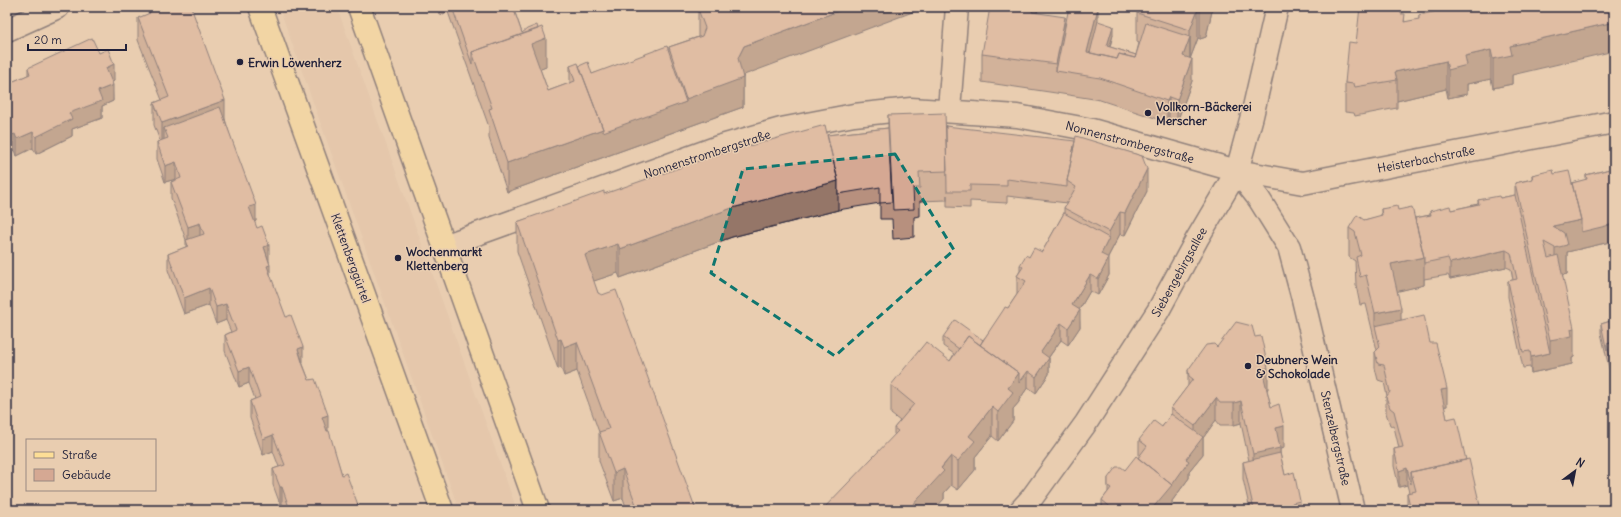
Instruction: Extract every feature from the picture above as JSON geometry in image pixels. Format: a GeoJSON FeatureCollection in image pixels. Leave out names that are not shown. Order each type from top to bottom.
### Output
{"type":"FeatureCollection","features":[{"type":"Feature","properties":{"kind":"main road","name":"Klettenberggürtel"},"geometry":{"type":"LineString","coordinates":[[260,7],[442,510]]}},
{"type":"Feature","properties":{"kind":"main road"},"geometry":{"type":"LineString","coordinates":[[359,7],[538,510]]}},
{"type":"Feature","properties":{"kind":"street"},"geometry":{"type":"LineString","coordinates":[[7,30],[58,7]]}},
{"type":"Feature","properties":{"kind":"street"},"geometry":{"type":"LineString","coordinates":[[949,110],[957,7]]}},
{"type":"Feature","properties":{"kind":"street","name":"Siebengebirgsallee"},"geometry":{"type":"LineString","coordinates":[[1021,510],[1031,499],[1086,423],[1154,317],[1237,171],[1252,116],[1278,7]]}},
{"type":"Feature","properties":{"kind":"street","name":"Nonnenstrombergstraße"},"geometry":{"type":"LineString","coordinates":[[444,246],[718,147],[782,129],[854,115],[911,109],[949,110],[1017,116],[1092,130],[1237,171]]}},
{"type":"Feature","properties":{"kind":"street","name":"Heisterbachstraße"},"geometry":{"type":"LineString","coordinates":[[1237,171],[1303,183],[1614,122]]}},
{"type":"Feature","properties":{"kind":"street","name":"Stenzelbergstraße"},"geometry":{"type":"LineString","coordinates":[[1237,171],[1259,199],[1289,247],[1303,298],[1353,510]]}},
{"type":"Feature","properties":{"kind":"highlighted area"},"geometry":{"type":"Polygon","coordinates":[[[895,154],[954,250],[835,356],[711,273],[743,169],[895,154]]]}},
{"type":"Feature","properties":{"kind":"shaded area","name":"Wochenmarkt Klettenberg"},"geometry":{"type":"Polygon","coordinates":[[[279,7],[337,7],[517,510],[459,510],[279,7]]]}},
{"type":"Feature","properties":{"kind":"building"},"geometry":{"type":"Polygon","coordinates":[[[149,7],[191,7],[225,100],[162,123],[154,103],[169,97],[138,18],[150,13],[149,7]]]}},
{"type":"Feature","properties":{"kind":"building"},"geometry":{"type":"Polygon","coordinates":[[[452,7],[513,7],[522,33],[537,25],[538,29],[472,52],[472,64],[452,7]]]}},
{"type":"Feature","properties":{"kind":"building"},"geometry":{"type":"Polygon","coordinates":[[[703,7],[849,7],[744,46],[738,58],[743,78],[686,99],[669,47],[702,36],[705,28],[698,9],[703,7]]]}},
{"type":"Feature","properties":{"kind":"building"},"geometry":{"type":"Polygon","coordinates":[[[990,7],[1033,7],[1032,12],[1065,17],[1056,64],[982,54],[990,7]]]}},
{"type":"Feature","properties":{"kind":"building"},"geometry":{"type":"Polygon","coordinates":[[[1069,7],[1098,8],[1087,52],[1117,59],[1119,54],[1135,58],[1146,23],[1190,37],[1183,56],[1192,59],[1177,100],[1169,97],[1167,101],[1100,78],[1056,71],[1069,7]]]}},
{"type":"Feature","properties":{"kind":"building"},"geometry":{"type":"Polygon","coordinates":[[[1138,7],[1206,8],[1200,10],[1198,9],[1190,30],[1137,13],[1138,7]]]}},
{"type":"Feature","properties":{"kind":"building"},"geometry":{"type":"Polygon","coordinates":[[[1360,7],[1401,7],[1401,14],[1405,14],[1404,22],[1419,19],[1419,15],[1456,7],[1611,7],[1614,22],[1510,46],[1512,55],[1493,59],[1491,50],[1465,56],[1467,65],[1448,70],[1446,61],[1395,72],[1397,80],[1355,87],[1354,84],[1345,83],[1349,42],[1356,43],[1360,7]]]}},
{"type":"Feature","properties":{"kind":"building"},"geometry":{"type":"Polygon","coordinates":[[[1611,7],[1614,7],[1614,22],[1611,7]]]}},
{"type":"Feature","properties":{"kind":"building"},"geometry":{"type":"Polygon","coordinates":[[[1098,21],[1113,26],[1107,46],[1136,55],[1135,58],[1119,54],[1117,59],[1090,53],[1098,21]]]}},
{"type":"Feature","properties":{"kind":"building"},"geometry":{"type":"Polygon","coordinates":[[[542,27],[546,38],[531,44],[548,91],[575,81],[570,66],[578,63],[603,129],[507,163],[489,109],[492,108],[472,52],[542,27]]]}},
{"type":"Feature","properties":{"kind":"building"},"geometry":{"type":"Polygon","coordinates":[[[92,38],[99,53],[108,49],[114,64],[106,68],[113,85],[98,91],[102,101],[69,113],[72,119],[36,137],[33,132],[17,139],[15,134],[7,137],[7,84],[30,74],[28,68],[92,38]]]}},
{"type":"Feature","properties":{"kind":"building"},"geometry":{"type":"Polygon","coordinates":[[[667,46],[686,102],[603,132],[579,66],[588,62],[592,74],[667,46]]]}},
{"type":"Feature","properties":{"kind":"building"},"geometry":{"type":"Polygon","coordinates":[[[220,107],[256,205],[249,207],[257,228],[262,226],[269,245],[264,247],[270,265],[267,266],[286,317],[291,315],[303,347],[298,349],[303,365],[309,380],[315,379],[328,415],[322,417],[327,431],[329,431],[342,475],[346,473],[360,510],[290,510],[282,487],[280,487],[273,469],[285,465],[273,435],[263,439],[250,401],[260,397],[249,367],[239,371],[225,335],[236,330],[226,304],[216,307],[209,288],[184,298],[168,254],[188,246],[186,240],[204,234],[200,223],[188,227],[171,182],[181,178],[176,162],[165,166],[157,142],[168,138],[164,128],[220,107]]]}},
{"type":"Feature","properties":{"kind":"building"},"geometry":{"type":"Polygon","coordinates":[[[945,113],[947,171],[919,172],[920,188],[913,188],[914,209],[893,210],[888,115],[945,113]]]}},
{"type":"Feature","properties":{"kind":"building"},"geometry":{"type":"Polygon","coordinates":[[[825,125],[838,181],[732,208],[620,249],[618,244],[585,255],[598,293],[602,295],[616,290],[696,510],[638,510],[623,469],[614,473],[599,432],[609,429],[577,342],[564,347],[561,339],[558,340],[517,222],[604,191],[604,194],[713,156],[825,125]]]}},
{"type":"Feature","properties":{"kind":"building"},"geometry":{"type":"Polygon","coordinates":[[[946,126],[1075,141],[1067,187],[1007,179],[1007,186],[970,185],[970,191],[947,191],[946,126]]]}},
{"type":"Feature","properties":{"kind":"building"},"geometry":{"type":"Polygon","coordinates":[[[888,128],[892,202],[880,203],[880,187],[838,194],[838,181],[827,135],[888,128]]]}},
{"type":"Feature","properties":{"kind":"building"},"geometry":{"type":"Polygon","coordinates":[[[1076,136],[1142,156],[1147,169],[1125,213],[1120,212],[1109,232],[1064,208],[1076,187],[1067,181],[1076,136]]]}},
{"type":"Feature","properties":{"kind":"building"},"geometry":{"type":"Polygon","coordinates":[[[1614,168],[1614,224],[1581,232],[1581,220],[1572,183],[1587,179],[1586,175],[1614,168]]]}},
{"type":"Feature","properties":{"kind":"building"},"geometry":{"type":"Polygon","coordinates":[[[1553,170],[1554,174],[1569,171],[1581,220],[1553,226],[1564,233],[1567,245],[1555,248],[1544,242],[1548,258],[1558,255],[1574,328],[1571,329],[1572,336],[1550,340],[1515,183],[1533,179],[1532,175],[1553,170]]]}},
{"type":"Feature","properties":{"kind":"building"},"geometry":{"type":"Polygon","coordinates":[[[1515,195],[1550,353],[1531,357],[1530,351],[1523,352],[1508,281],[1517,279],[1511,253],[1506,250],[1450,263],[1448,258],[1424,263],[1415,218],[1431,215],[1430,211],[1450,206],[1451,210],[1479,204],[1478,200],[1515,195]]]}},
{"type":"Feature","properties":{"kind":"building"},"geometry":{"type":"Polygon","coordinates":[[[1397,206],[1398,210],[1412,207],[1424,257],[1391,264],[1401,308],[1375,313],[1366,275],[1360,277],[1356,257],[1361,255],[1355,232],[1349,228],[1357,215],[1364,220],[1382,215],[1381,209],[1397,206]]]}},
{"type":"Feature","properties":{"kind":"building"},"geometry":{"type":"Polygon","coordinates":[[[1064,213],[1109,238],[1101,254],[1109,258],[1098,279],[1090,275],[1072,305],[1080,310],[1068,328],[1061,323],[1041,352],[1049,358],[1036,377],[1028,371],[1019,383],[1019,373],[980,345],[1005,307],[1008,308],[1026,281],[1017,276],[1023,267],[1020,265],[1026,255],[1029,257],[1034,248],[1042,252],[1064,213]]]}},
{"type":"Feature","properties":{"kind":"building"},"geometry":{"type":"Polygon","coordinates":[[[1424,315],[1430,343],[1436,343],[1447,389],[1441,390],[1447,419],[1456,417],[1466,460],[1411,472],[1411,484],[1407,468],[1399,471],[1394,449],[1403,447],[1394,411],[1390,408],[1386,397],[1390,392],[1384,365],[1378,364],[1375,352],[1380,347],[1375,326],[1424,315]]]}},
{"type":"Feature","properties":{"kind":"building"},"geometry":{"type":"Polygon","coordinates":[[[955,320],[983,340],[980,345],[968,336],[959,349],[943,337],[955,320]]]}},
{"type":"Feature","properties":{"kind":"building"},"geometry":{"type":"Polygon","coordinates":[[[1614,320],[1614,342],[1607,344],[1607,351],[1601,324],[1614,320]]]}},
{"type":"Feature","properties":{"kind":"building"},"geometry":{"type":"Polygon","coordinates":[[[1236,322],[1252,326],[1255,337],[1261,336],[1268,368],[1262,369],[1271,407],[1279,404],[1284,426],[1276,428],[1280,448],[1253,454],[1241,401],[1234,403],[1220,403],[1216,398],[1195,426],[1171,408],[1193,379],[1189,376],[1188,370],[1206,345],[1214,344],[1217,347],[1236,322]]]}},
{"type":"Feature","properties":{"kind":"building"},"geometry":{"type":"Polygon","coordinates":[[[968,336],[1019,373],[1008,388],[1013,392],[998,412],[992,407],[969,436],[975,441],[958,461],[951,456],[941,468],[944,471],[908,510],[822,510],[898,431],[894,428],[914,404],[891,385],[926,342],[950,361],[968,336]]]}},
{"type":"Feature","properties":{"kind":"building"},"geometry":{"type":"Polygon","coordinates":[[[1614,342],[1614,374],[1607,344],[1614,342]]]}},
{"type":"Feature","properties":{"kind":"building"},"geometry":{"type":"Polygon","coordinates":[[[1171,414],[1203,437],[1186,459],[1189,461],[1172,485],[1138,458],[1147,446],[1139,440],[1154,421],[1162,427],[1171,414]]]}},
{"type":"Feature","properties":{"kind":"building"},"geometry":{"type":"Polygon","coordinates":[[[1280,453],[1285,475],[1294,472],[1300,501],[1292,503],[1293,510],[1254,510],[1243,462],[1280,453]]]}},
{"type":"Feature","properties":{"kind":"building"},"geometry":{"type":"Polygon","coordinates":[[[1136,456],[1172,485],[1151,510],[1114,510],[1102,500],[1111,488],[1108,486],[1108,478],[1116,467],[1121,467],[1125,470],[1136,456]]]}},
{"type":"Feature","properties":{"kind":"building"},"geometry":{"type":"Polygon","coordinates":[[[1469,459],[1481,510],[1411,510],[1407,493],[1416,491],[1411,472],[1469,459]]]}},
{"type":"Feature","properties":{"kind":"building"},"geometry":{"type":"Polygon","coordinates":[[[1102,506],[1107,510],[1099,510],[1102,506]]]}},
{"type":"Feature","properties":{"kind":"place","name":"Erwin Löwenherz"},"geometry":{"type":"Point","coordinates":[240,62]}},
{"type":"Feature","properties":{"kind":"place","name":"Vollkorn-Bäckerei Merscher"},"geometry":{"type":"Point","coordinates":[1148,113]}},
{"type":"Feature","properties":{"kind":"place","name":"Wochenmarkt Klettenberg"},"geometry":{"type":"Point","coordinates":[398,258]}},
{"type":"Feature","properties":{"kind":"place","name":"Deubners Wein & Schokolade"},"geometry":{"type":"Point","coordinates":[1248,366]}}]}
